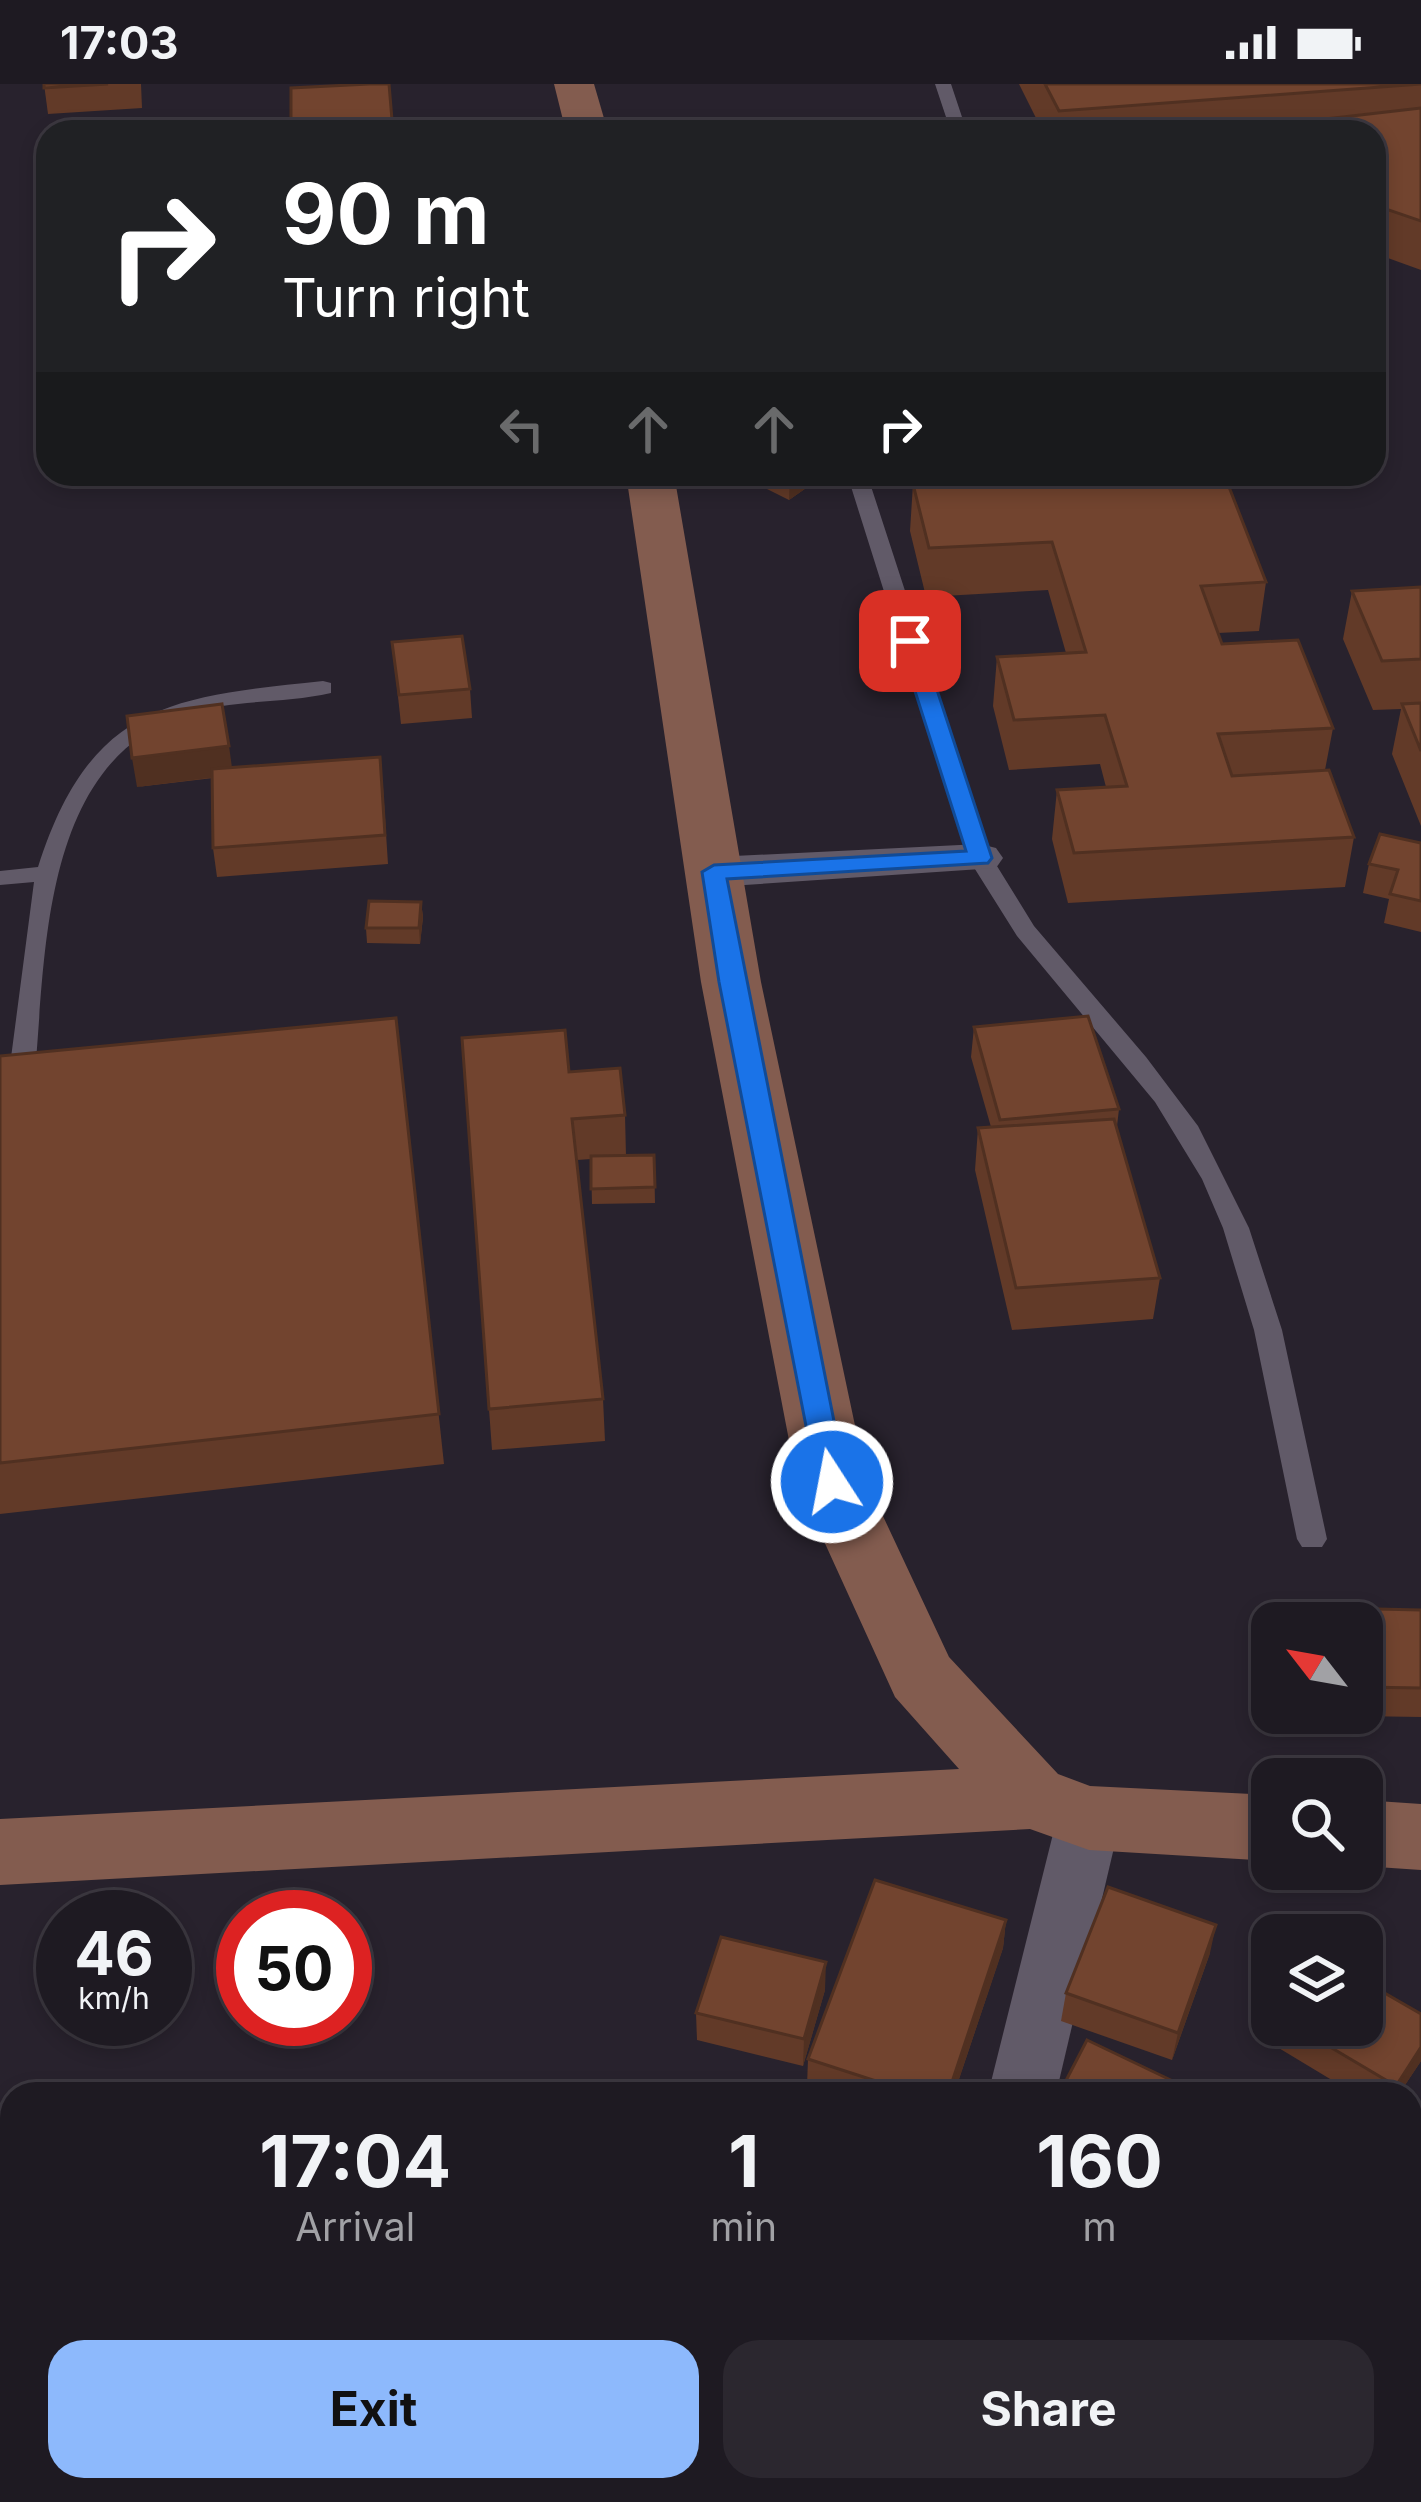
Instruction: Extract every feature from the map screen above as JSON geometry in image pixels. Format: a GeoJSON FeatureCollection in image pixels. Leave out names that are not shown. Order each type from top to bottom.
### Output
{"type":"FeatureCollection","features":[{"type":"Feature","properties":{"kind":"main road"},"geometry":{"type":"LineString","coordinates":[[574,84],[584,120]]}},
{"type":"Feature","properties":{"kind":"main road"},"geometry":{"type":"LineString","coordinates":[[652,486],[731,982],[832,1482],[921,1676],[1060,1808]]}},
{"type":"Feature","properties":{"kind":"main road"},"geometry":{"type":"LineString","coordinates":[[0,1852],[1060,1808],[1251,1826]]}},
{"type":"Feature","properties":{"kind":"main road"},"geometry":{"type":"LineString","coordinates":[[1383,1834],[1421,1837]]}},
{"type":"Feature","properties":{"kind":"street"},"geometry":{"type":"LineString","coordinates":[[714,872],[980,858]]}},
{"type":"Feature","properties":{"kind":"street"},"geometry":{"type":"LineString","coordinates":[[1024,2082],[1060,1808]]}},
{"type":"Feature","properties":{"kind":"lane"},"geometry":{"type":"LineString","coordinates":[[943,84],[955,120]]}},
{"type":"Feature","properties":{"kind":"lane"},"geometry":{"type":"LineString","coordinates":[[861,486],[980,858],[1005,909],[1146,1074],[1190,1134],[1257,1277],[1312,1539]]}},
{"type":"Feature","properties":{"kind":"lane"},"geometry":{"type":"LineString","coordinates":[[22,1074],[46,873],[78,790],[102,756],[160,717],[222,700],[323,688]]}},
{"type":"Feature","properties":{"kind":"lane"},"geometry":{"type":"LineString","coordinates":[[0,878],[46,873]]}},
{"type":"Feature","properties":{"kind":"building"},"geometry":{"type":"Polygon","coordinates":[[[44,84],[108,84],[44,88],[44,84]]]}},
{"type":"Feature","properties":{"kind":"building"},"geometry":{"type":"Polygon","coordinates":[[[389,84],[392,120],[291,120],[291,88],[389,84]]]}},
{"type":"Feature","properties":{"kind":"building"},"geometry":{"type":"Polygon","coordinates":[[[1045,84],[1421,84],[1059,111],[1045,84]]]}},
{"type":"Feature","properties":{"kind":"building"},"geometry":{"type":"Polygon","coordinates":[[[1421,108],[1421,221],[1386,209],[1386,120],[1317,120],[1421,108]]]}},
{"type":"Feature","properties":{"kind":"building"},"geometry":{"type":"Polygon","coordinates":[[[914,486],[1229,486],[1266,582],[1201,586],[1222,644],[1298,640],[1333,728],[1218,734],[1232,776],[1329,770],[1354,837],[1074,853],[1057,790],[1127,786],[1105,715],[1014,720],[997,657],[1086,652],[1052,542],[929,548],[914,486]]]}},
{"type":"Feature","properties":{"kind":"building"},"geometry":{"type":"Polygon","coordinates":[[[1421,587],[1421,659],[1382,661],[1352,591],[1421,587]]]}},
{"type":"Feature","properties":{"kind":"building"},"geometry":{"type":"Polygon","coordinates":[[[462,636],[470,689],[399,695],[392,642],[462,636]]]}},
{"type":"Feature","properties":{"kind":"building"},"geometry":{"type":"Polygon","coordinates":[[[1421,703],[1421,751],[1402,704],[1421,703]]]}},
{"type":"Feature","properties":{"kind":"building"},"geometry":{"type":"Polygon","coordinates":[[[222,704],[229,746],[132,758],[127,716],[222,704]]]}},
{"type":"Feature","properties":{"kind":"building"},"geometry":{"type":"Polygon","coordinates":[[[380,757],[385,835],[213,848],[212,769],[380,757]]]}},
{"type":"Feature","properties":{"kind":"building"},"geometry":{"type":"Polygon","coordinates":[[[1380,834],[1421,843],[1421,901],[1390,894],[1398,870],[1369,864],[1380,834]]]}},
{"type":"Feature","properties":{"kind":"building"},"geometry":{"type":"Polygon","coordinates":[[[369,901],[421,902],[419,928],[366,928],[369,901]]]}},
{"type":"Feature","properties":{"kind":"building"},"geometry":{"type":"Polygon","coordinates":[[[1088,1016],[1119,1109],[1000,1120],[974,1027],[1088,1016]]]}},
{"type":"Feature","properties":{"kind":"building"},"geometry":{"type":"Polygon","coordinates":[[[396,1018],[439,1414],[0,1463],[0,1056],[396,1018]]]}},
{"type":"Feature","properties":{"kind":"building"},"geometry":{"type":"Polygon","coordinates":[[[565,1030],[569,1072],[620,1068],[625,1115],[572,1119],[603,1399],[489,1409],[462,1038],[565,1030]]]}},
{"type":"Feature","properties":{"kind":"building"},"geometry":{"type":"Polygon","coordinates":[[[1114,1119],[1160,1278],[1016,1288],[978,1128],[1114,1119]]]}},
{"type":"Feature","properties":{"kind":"building"},"geometry":{"type":"Polygon","coordinates":[[[654,1155],[655,1187],[591,1189],[591,1156],[654,1155]]]}},
{"type":"Feature","properties":{"kind":"building"},"geometry":{"type":"Polygon","coordinates":[[[1383,1609],[1421,1610],[1421,1688],[1383,1687],[1383,1609]]]}},
{"type":"Feature","properties":{"kind":"building"},"geometry":{"type":"Polygon","coordinates":[[[875,1880],[1006,1920],[952,2082],[879,2082],[808,2059],[875,1880]]]}},
{"type":"Feature","properties":{"kind":"building"},"geometry":{"type":"Polygon","coordinates":[[[1108,1887],[1216,1925],[1178,2033],[1066,1993],[1108,1887]]]}},
{"type":"Feature","properties":{"kind":"building"},"geometry":{"type":"Polygon","coordinates":[[[721,1937],[826,1962],[804,2039],[696,2013],[721,1937]]]}},
{"type":"Feature","properties":{"kind":"building"},"geometry":{"type":"Polygon","coordinates":[[[1383,1992],[1421,2014],[1421,2047],[1399,2082],[1389,2082],[1328,2046],[1383,2046],[1383,1992]]]}},
{"type":"Feature","properties":{"kind":"building"},"geometry":{"type":"Polygon","coordinates":[[[1087,2040],[1175,2082],[1065,2082],[1087,2040]]]}},
{"type":"Feature","properties":{"kind":"route"},"geometry":{"type":"LineString","coordinates":[[832,1482],[731,982],[714,872],[980,858],[910,641]]}}]}
